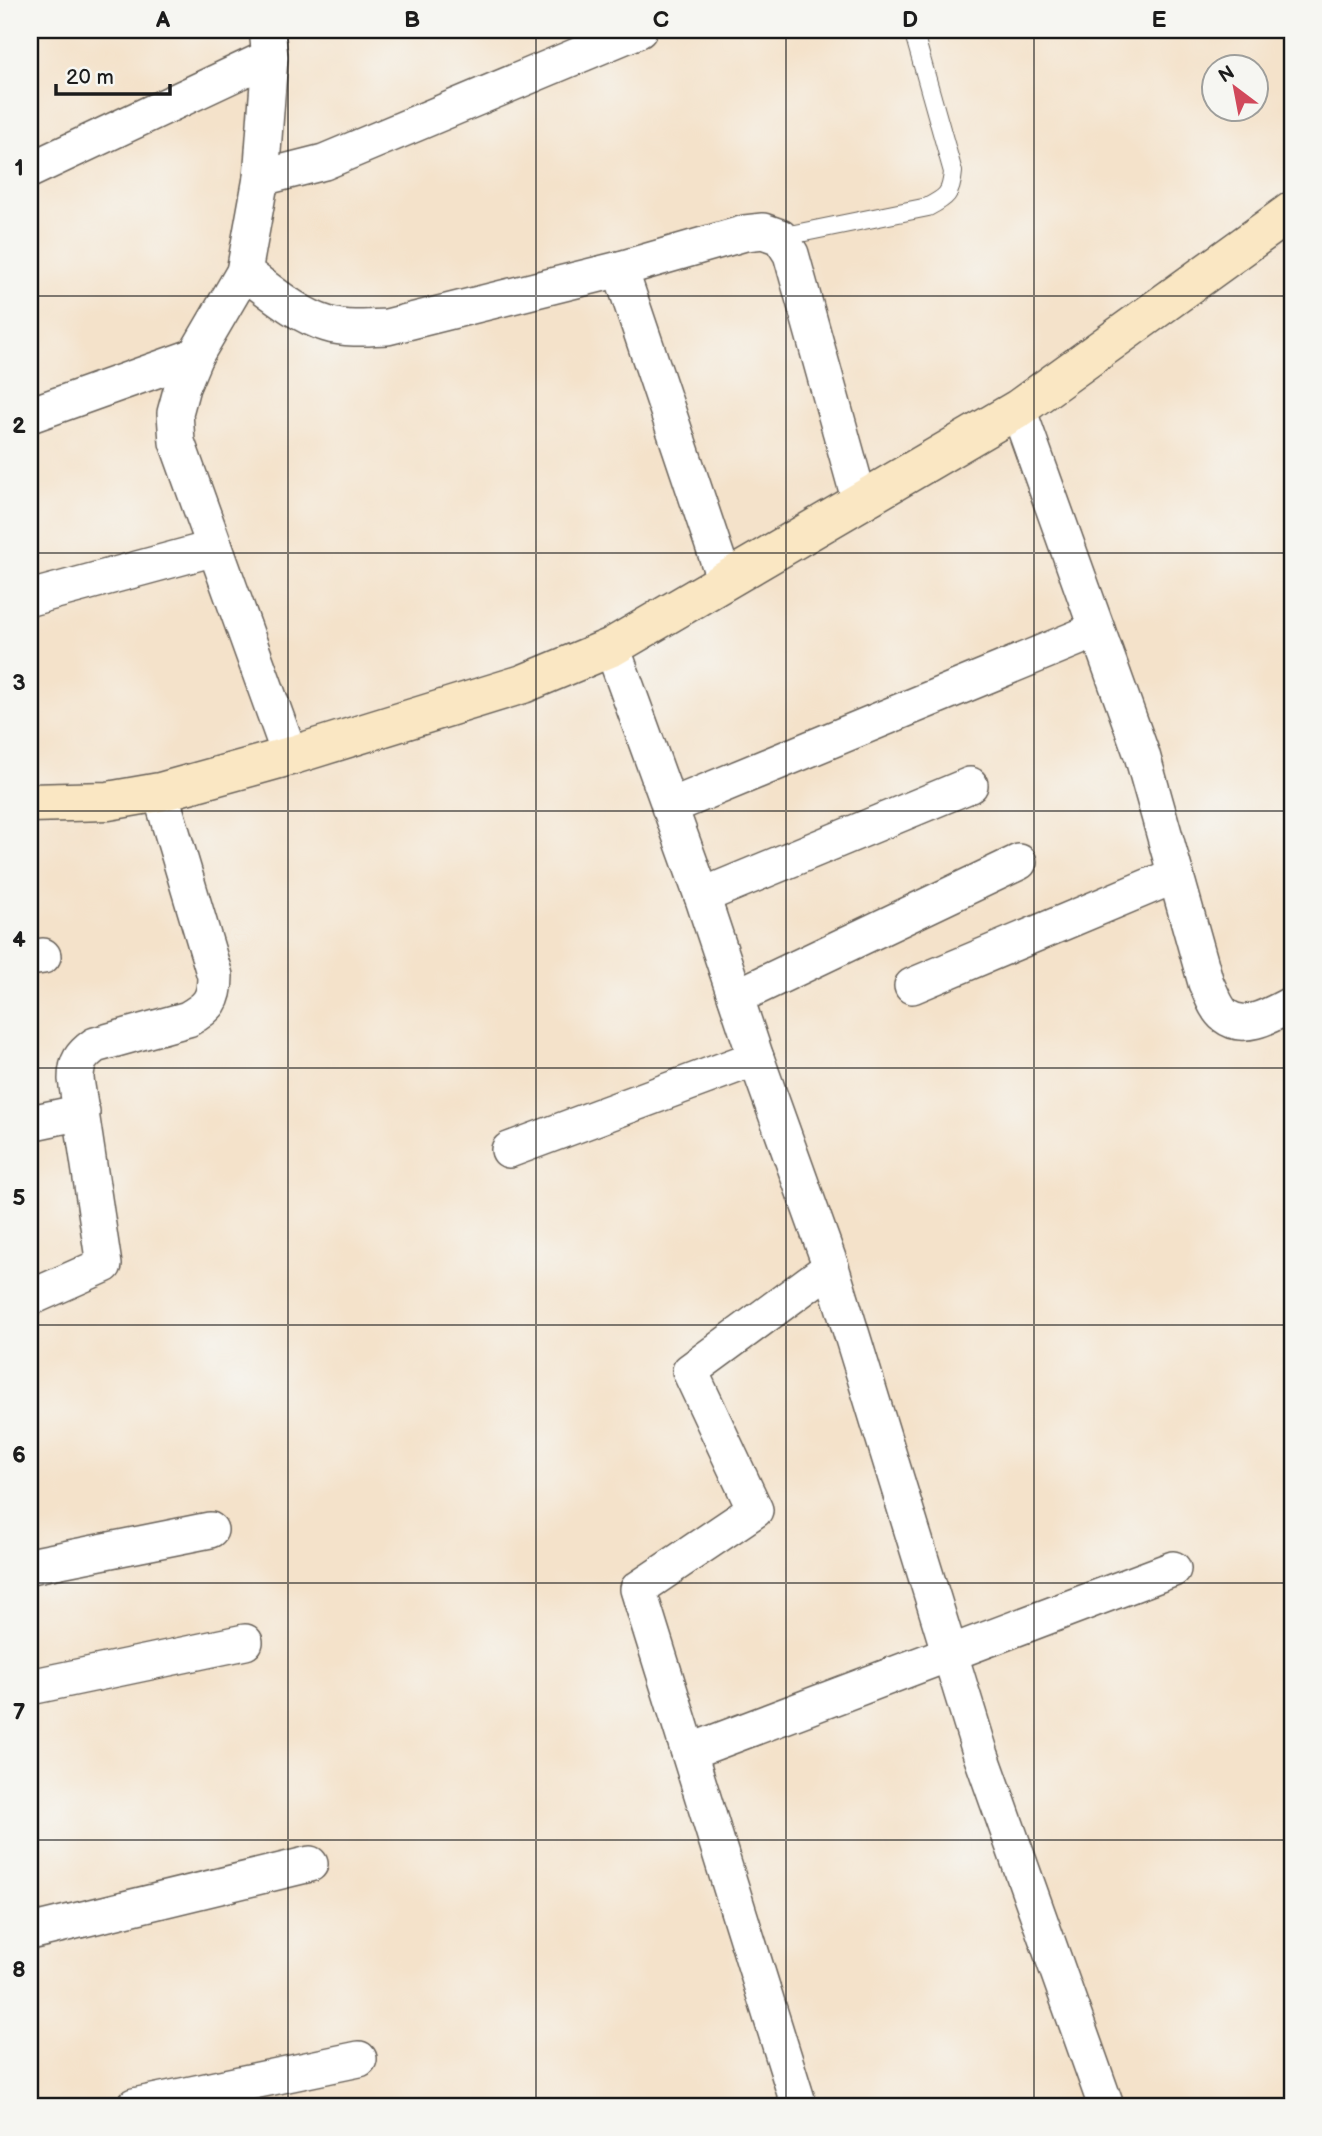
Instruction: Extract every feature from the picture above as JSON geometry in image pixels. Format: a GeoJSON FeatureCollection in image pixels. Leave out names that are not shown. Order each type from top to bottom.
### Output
{"type":"FeatureCollection","features":[{"type":"Feature","properties":{"kind":"main road"},"geometry":{"type":"LineString","coordinates":[[30,803],[108,801],[160,792],[290,756],[523,684],[612,647],[1018,410],[1292,211]]}},
{"type":"Feature","properties":{"kind":"street"},"geometry":{"type":"LineString","coordinates":[[261,178],[324,162],[639,30]]}},
{"type":"Feature","properties":{"kind":"street"},"geometry":{"type":"LineString","coordinates":[[268,43],[261,178],[244,272],[195,356],[175,413],[177,442],[290,756]]}},
{"type":"Feature","properties":{"kind":"street"},"geometry":{"type":"LineString","coordinates":[[30,170],[268,43]]}},
{"type":"Feature","properties":{"kind":"street"},"geometry":{"type":"LineString","coordinates":[[244,272],[301,313],[328,325],[387,327],[620,269],[745,233],[763,232],[780,237],[791,254],[859,502]]}},
{"type":"Feature","properties":{"kind":"street"},"geometry":{"type":"LineString","coordinates":[[620,269],[725,581]]}},
{"type":"Feature","properties":{"kind":"street"},"geometry":{"type":"LineString","coordinates":[[30,415],[195,356]]}},
{"type":"Feature","properties":{"kind":"street"},"geometry":{"type":"LineString","coordinates":[[1018,410],[1142,755],[1206,983],[1226,1017],[1246,1023],[1292,1004]]}},
{"type":"Feature","properties":{"kind":"street"},"geometry":{"type":"LineString","coordinates":[[30,598],[215,548]]}},
{"type":"Feature","properties":{"kind":"street"},"geometry":{"type":"LineString","coordinates":[[669,807],[1097,630]]}},
{"type":"Feature","properties":{"kind":"street"},"geometry":{"type":"LineString","coordinates":[[612,647],[831,1267],[981,1755],[1106,2106]]}},
{"type":"Feature","properties":{"kind":"street"},"geometry":{"type":"LineString","coordinates":[[702,896],[970,785]]}},
{"type":"Feature","properties":{"kind":"street"},"geometry":{"type":"LineString","coordinates":[[30,1298],[104,1265],[76,1064],[83,1054],[95,1045],[188,1019],[211,1003],[215,990],[215,976],[160,792]]}},
{"type":"Feature","properties":{"kind":"street"},"geometry":{"type":"LineString","coordinates":[[736,997],[1019,862]]}},
{"type":"Feature","properties":{"kind":"street"},"geometry":{"type":"LineString","coordinates":[[912,986],[1176,875]]}},
{"type":"Feature","properties":{"kind":"street"},"geometry":{"type":"LineString","coordinates":[[509,1150],[756,1058]]}},
{"type":"Feature","properties":{"kind":"street"},"geometry":{"type":"LineString","coordinates":[[30,1123],[82,1112]]}},
{"type":"Feature","properties":{"kind":"street"},"geometry":{"type":"LineString","coordinates":[[799,2106],[638,1589],[755,1510],[690,1371],[831,1267]]}},
{"type":"Feature","properties":{"kind":"street"},"geometry":{"type":"LineString","coordinates":[[30,1566],[211,1530]]}},
{"type":"Feature","properties":{"kind":"street"},"geometry":{"type":"LineString","coordinates":[[689,1752],[1174,1569]]}},
{"type":"Feature","properties":{"kind":"street"},"geometry":{"type":"LineString","coordinates":[[30,1687],[245,1642]]}},
{"type":"Feature","properties":{"kind":"street"},"geometry":{"type":"LineString","coordinates":[[30,1932],[310,1864]]}},
{"type":"Feature","properties":{"kind":"street"},"geometry":{"type":"LineString","coordinates":[[134,2106],[359,2059]]}},
{"type":"Feature","properties":{"kind":"lane"},"geometry":{"type":"LineString","coordinates":[[780,237],[928,207],[944,198],[952,187],[953,172],[913,30]]}}]}
